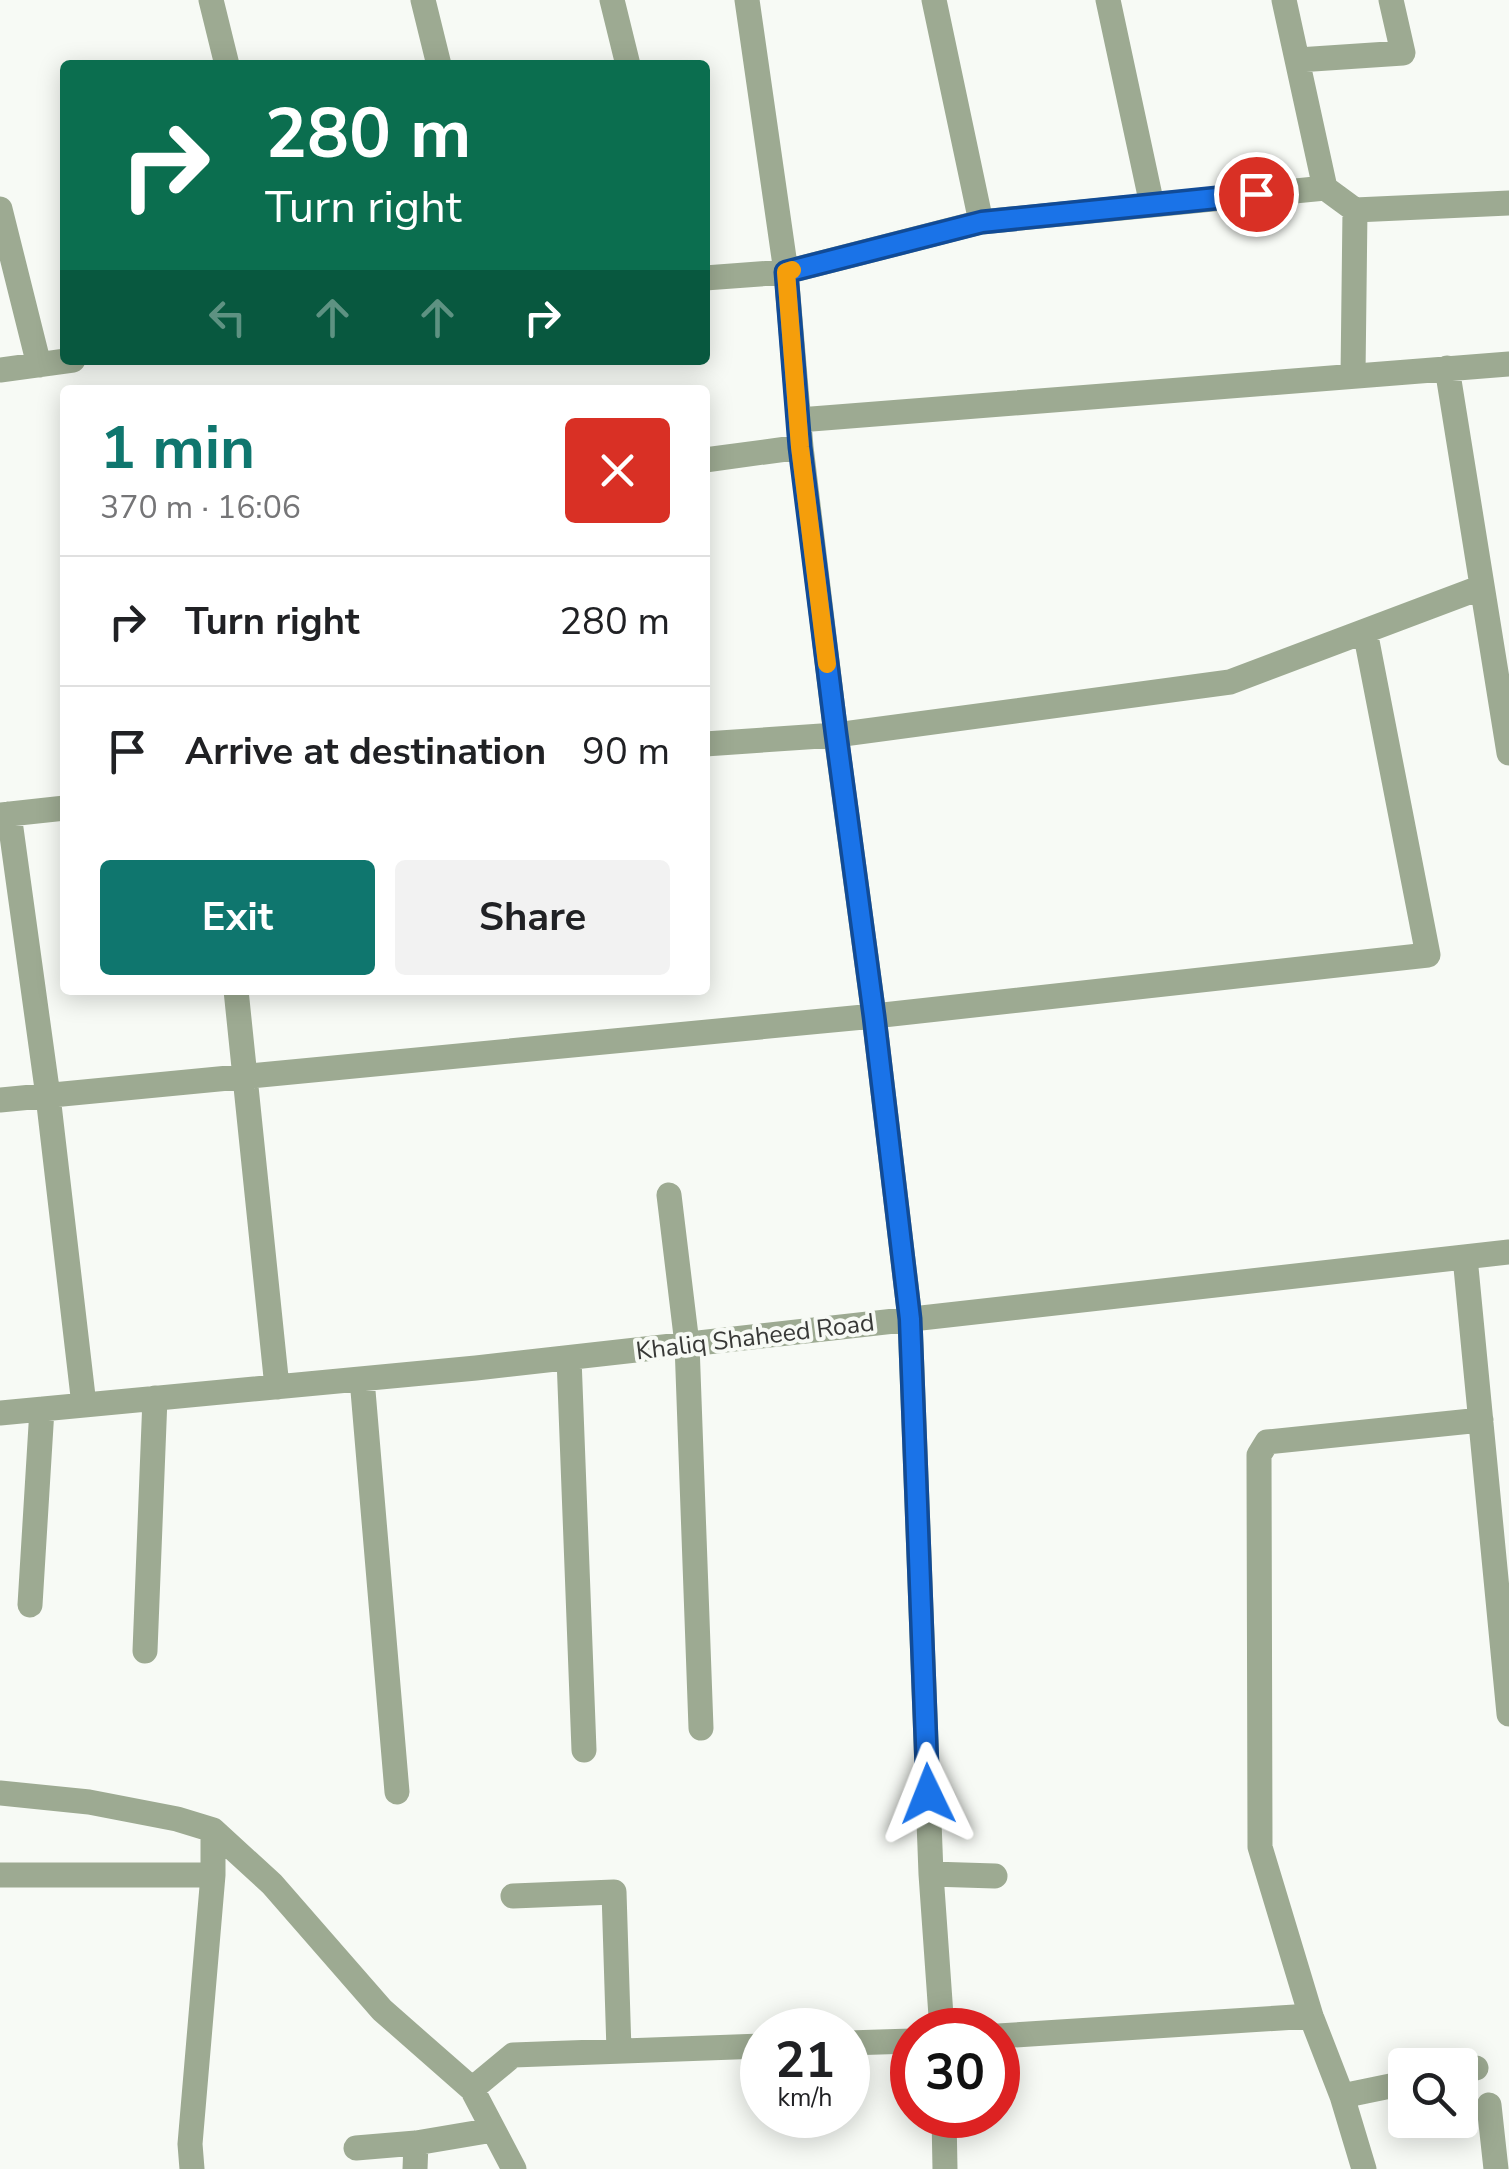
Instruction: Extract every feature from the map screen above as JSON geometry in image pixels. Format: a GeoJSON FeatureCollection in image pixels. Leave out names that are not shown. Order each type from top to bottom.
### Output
{"type":"FeatureCollection","features":[{"type":"Feature","properties":{"kind":"street"},"geometry":{"type":"LineString","coordinates":[[211,0],[226,60]]}},
{"type":"Feature","properties":{"kind":"street"},"geometry":{"type":"LineString","coordinates":[[423,0],[438,60]]}},
{"type":"Feature","properties":{"kind":"street"},"geometry":{"type":"LineString","coordinates":[[612,0],[627,60]]}},
{"type":"Feature","properties":{"kind":"street"},"geometry":{"type":"LineString","coordinates":[[746,0],[786,272],[800,447],[910,1319],[931,1874],[940,2008]]}},
{"type":"Feature","properties":{"kind":"street"},"geometry":{"type":"LineString","coordinates":[[934,0],[982,222]]}},
{"type":"Feature","properties":{"kind":"street"},"geometry":{"type":"LineString","coordinates":[[1108,0],[1152,204]]}},
{"type":"Feature","properties":{"kind":"street"},"geometry":{"type":"LineString","coordinates":[[1284,0],[1325,188]]}},
{"type":"Feature","properties":{"kind":"street"},"geometry":{"type":"LineString","coordinates":[[1298,60],[1402,54],[1391,0]]}},
{"type":"Feature","properties":{"kind":"street"},"geometry":{"type":"LineString","coordinates":[[710,278],[786,272],[982,222],[1152,204],[1325,188],[1355,210],[1509,203]]}},
{"type":"Feature","properties":{"kind":"street"},"geometry":{"type":"LineString","coordinates":[[0,209],[38,365]]}},
{"type":"Feature","properties":{"kind":"street"},"geometry":{"type":"LineString","coordinates":[[1353,376],[1355,210]]}},
{"type":"Feature","properties":{"kind":"street"},"geometry":{"type":"LineString","coordinates":[[0,370],[60,362]]}},
{"type":"Feature","properties":{"kind":"street"},"geometry":{"type":"LineString","coordinates":[[798,420],[1509,364]]}},
{"type":"Feature","properties":{"kind":"street"},"geometry":{"type":"LineString","coordinates":[[1448,368],[1482,587],[1501,653],[1508,753]]}},
{"type":"Feature","properties":{"kind":"street"},"geometry":{"type":"LineString","coordinates":[[710,459],[800,447]]}},
{"type":"Feature","properties":{"kind":"street"},"geometry":{"type":"LineString","coordinates":[[710,744],[836,734],[1230,682],[1482,587]]}},
{"type":"Feature","properties":{"kind":"street"},"geometry":{"type":"LineString","coordinates":[[0,1100],[874,1016],[1428,955],[1365,631]]}},
{"type":"Feature","properties":{"kind":"street"},"geometry":{"type":"LineString","coordinates":[[60,809],[4,815],[48,1096],[84,1405]]}},
{"type":"Feature","properties":{"kind":"street"},"geometry":{"type":"LineString","coordinates":[[237,995],[277,1387]]}},
{"type":"Feature","properties":{"kind":"street"},"geometry":{"type":"LineString","coordinates":[[669,1195],[687,1344],[701,1728]]}},
{"type":"Feature","properties":{"kind":"street","name":"Khaliq Shaheed Road"},"geometry":{"type":"LineString","coordinates":[[0,1413],[569,1358],[1509,1252]]}},
{"type":"Feature","properties":{"kind":"street"},"geometry":{"type":"LineString","coordinates":[[1465,1258],[1509,1714]]}},
{"type":"Feature","properties":{"kind":"street"},"geometry":{"type":"LineString","coordinates":[[569,1358],[584,1750]]}},
{"type":"Feature","properties":{"kind":"street"},"geometry":{"type":"LineString","coordinates":[[362,1379],[398,1792]]}},
{"type":"Feature","properties":{"kind":"street"},"geometry":{"type":"LineString","coordinates":[[145,1651],[154,1398]]}},
{"type":"Feature","properties":{"kind":"street"},"geometry":{"type":"LineString","coordinates":[[30,1605],[42,1409]]}},
{"type":"Feature","properties":{"kind":"street"},"geometry":{"type":"LineString","coordinates":[[1364,2169],[1342,2096],[1311,2016],[1260,1847],[1259,1455],[1267,1442],[1481,1420]]}},
{"type":"Feature","properties":{"kind":"street"},"geometry":{"type":"LineString","coordinates":[[0,1792],[89,1802],[177,1818],[213,1830],[272,1884],[382,2010],[472,2089],[514,2169]]}},
{"type":"Feature","properties":{"kind":"street"},"geometry":{"type":"LineString","coordinates":[[192,2169],[190,2144],[214,1874],[213,1830]]}},
{"type":"Feature","properties":{"kind":"street"},"geometry":{"type":"LineString","coordinates":[[0,1874],[214,1874]]}},
{"type":"Feature","properties":{"kind":"street"},"geometry":{"type":"LineString","coordinates":[[931,1874],[995,1876]]}},
{"type":"Feature","properties":{"kind":"street"},"geometry":{"type":"LineString","coordinates":[[513,1896],[614,1892],[619,2051]]}},
{"type":"Feature","properties":{"kind":"street"},"geometry":{"type":"LineString","coordinates":[[1020,2035],[1311,2016]]}},
{"type":"Feature","properties":{"kind":"street"},"geometry":{"type":"LineString","coordinates":[[472,2089],[513,2054],[740,2047]]}},
{"type":"Feature","properties":{"kind":"street"},"geometry":{"type":"LineString","coordinates":[[1342,2096],[1388,2087]]}},
{"type":"Feature","properties":{"kind":"street"},"geometry":{"type":"LineString","coordinates":[[1489,2105],[1496,2169]]}},
{"type":"Feature","properties":{"kind":"street"},"geometry":{"type":"LineString","coordinates":[[356,2148],[494,2130]]}},
{"type":"Feature","properties":{"kind":"street"},"geometry":{"type":"LineString","coordinates":[[944,2138],[944,2169]]}},
{"type":"Feature","properties":{"kind":"street"},"geometry":{"type":"LineString","coordinates":[[415,2169],[416,2142]]}},
{"type":"Feature","properties":{"kind":"slow traffic"},"geometry":{"type":"LineString","coordinates":[[792,270],[786,272],[800,447],[827,664]]}},
{"type":"Feature","properties":{"kind":"route"},"geometry":{"type":"LineString","coordinates":[[928,1794],[910,1319],[800,447],[786,272],[982,222],[1256,194]]}}]}
